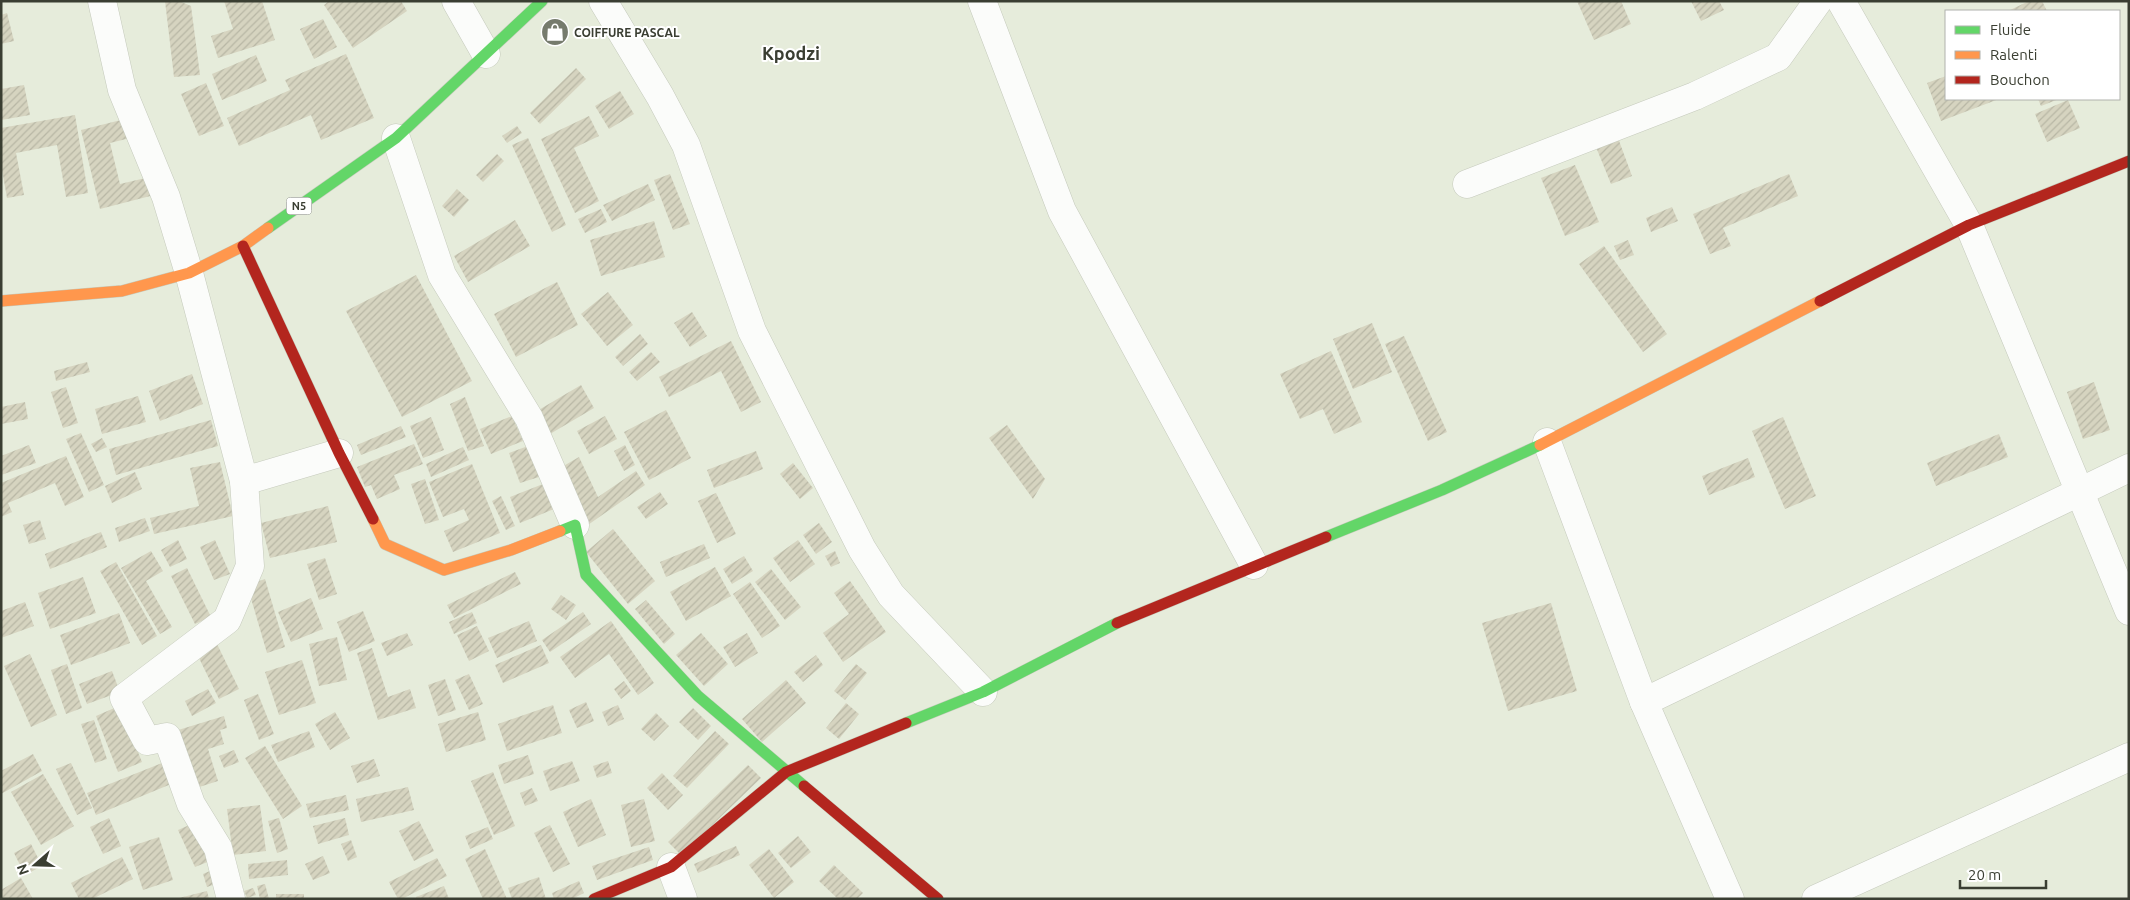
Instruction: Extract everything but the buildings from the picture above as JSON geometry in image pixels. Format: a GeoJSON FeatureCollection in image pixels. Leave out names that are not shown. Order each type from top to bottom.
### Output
{"type":"FeatureCollection","features":[{"type":"Feature","properties":{"kind":"street"},"geometry":{"type":"LineString","coordinates":[[102,1],[122,90],[166,197],[189,273],[244,481],[250,566],[227,620],[124,698],[147,741],[167,737],[191,804],[218,848],[231,899]]}},
{"type":"Feature","properties":{"kind":"street"},"geometry":{"type":"LineString","coordinates":[[456,1],[486,54]]}},
{"type":"Feature","properties":{"kind":"street","name":"N5"},"geometry":{"type":"LineString","coordinates":[[1,300],[122,292],[189,273],[243,246],[396,138],[542,1]]}},
{"type":"Feature","properties":{"kind":"street"},"geometry":{"type":"LineString","coordinates":[[603,1],[660,96],[686,145],[752,332],[862,548],[891,595],[983,692]]}},
{"type":"Feature","properties":{"kind":"street"},"geometry":{"type":"LineString","coordinates":[[982,1],[1062,212],[1254,565]]}},
{"type":"Feature","properties":{"kind":"street"},"geometry":{"type":"LineString","coordinates":[[1467,184],[1695,96],[1778,58],[1818,1]]}},
{"type":"Feature","properties":{"kind":"street"},"geometry":{"type":"LineString","coordinates":[[1841,1],[1968,225],[2129,611]]}},
{"type":"Feature","properties":{"kind":"street"},"geometry":{"type":"LineString","coordinates":[[396,138],[442,275],[529,418],[575,525],[586,575],[698,696],[938,899]]}},
{"type":"Feature","properties":{"kind":"street"},"geometry":{"type":"LineString","coordinates":[[594,899],[671,867],[786,772],[983,692],[1130,616],[1442,490],[1547,442],[1968,225],[2129,161]]}},
{"type":"Feature","properties":{"kind":"street"},"geometry":{"type":"LineString","coordinates":[[243,246],[339,453],[385,544],[444,570],[511,550],[575,525]]}},
{"type":"Feature","properties":{"kind":"street"},"geometry":{"type":"LineString","coordinates":[[1547,442],[1644,702],[1730,899]]}},
{"type":"Feature","properties":{"kind":"street"},"geometry":{"type":"LineString","coordinates":[[244,481],[339,453]]}},
{"type":"Feature","properties":{"kind":"street"},"geometry":{"type":"LineString","coordinates":[[1644,702],[2129,468]]}},
{"type":"Feature","properties":{"kind":"street"},"geometry":{"type":"LineString","coordinates":[[1816,899],[2129,757]]}},
{"type":"Feature","properties":{"kind":"street"},"geometry":{"type":"LineString","coordinates":[[671,867],[683,899]]}},
{"type":"Feature","properties":{"kind":"traffic: fast"},"geometry":{"type":"LineString","coordinates":[[268,228],[396,138],[542,1]]}},
{"type":"Feature","properties":{"kind":"traffic: fast"},"geometry":{"type":"LineString","coordinates":[[1326,537],[1442,490],[1540,445]]}},
{"type":"Feature","properties":{"kind":"traffic: fast"},"geometry":{"type":"LineString","coordinates":[[560,531],[575,525],[586,575],[698,696],[804,786]]}},
{"type":"Feature","properties":{"kind":"traffic: fast"},"geometry":{"type":"LineString","coordinates":[[906,723],[983,692],[1117,623]]}},
{"type":"Feature","properties":{"kind":"traffic: slow"},"geometry":{"type":"LineString","coordinates":[[1,301],[122,291],[189,273],[243,246],[268,228]]}},
{"type":"Feature","properties":{"kind":"traffic: slow"},"geometry":{"type":"LineString","coordinates":[[1540,445],[1820,301]]}},
{"type":"Feature","properties":{"kind":"traffic: slow"},"geometry":{"type":"LineString","coordinates":[[373,519],[385,544],[444,570],[511,550],[560,531]]}},
{"type":"Feature","properties":{"kind":"traffic: jam"},"geometry":{"type":"LineString","coordinates":[[1820,301],[1969,225],[2129,161]]}},
{"type":"Feature","properties":{"kind":"traffic: jam"},"geometry":{"type":"LineString","coordinates":[[243,246],[339,453],[373,519]]}},
{"type":"Feature","properties":{"kind":"traffic: jam"},"geometry":{"type":"LineString","coordinates":[[1117,623],[1326,537]]}},
{"type":"Feature","properties":{"kind":"traffic: jam"},"geometry":{"type":"LineString","coordinates":[[594,899],[671,867],[786,772],[906,723]]}},
{"type":"Feature","properties":{"kind":"traffic: jam"},"geometry":{"type":"LineString","coordinates":[[804,786],[938,899]]}},
{"type":"Feature","properties":{"kind":"place","name":"COIFFURE PASCAL"},"geometry":{"type":"Point","coordinates":[555,32]}},
{"type":"Feature","properties":{"kind":"district","name":"Kpodzi"},"geometry":{"type":"Point","coordinates":[791,53]}}]}
